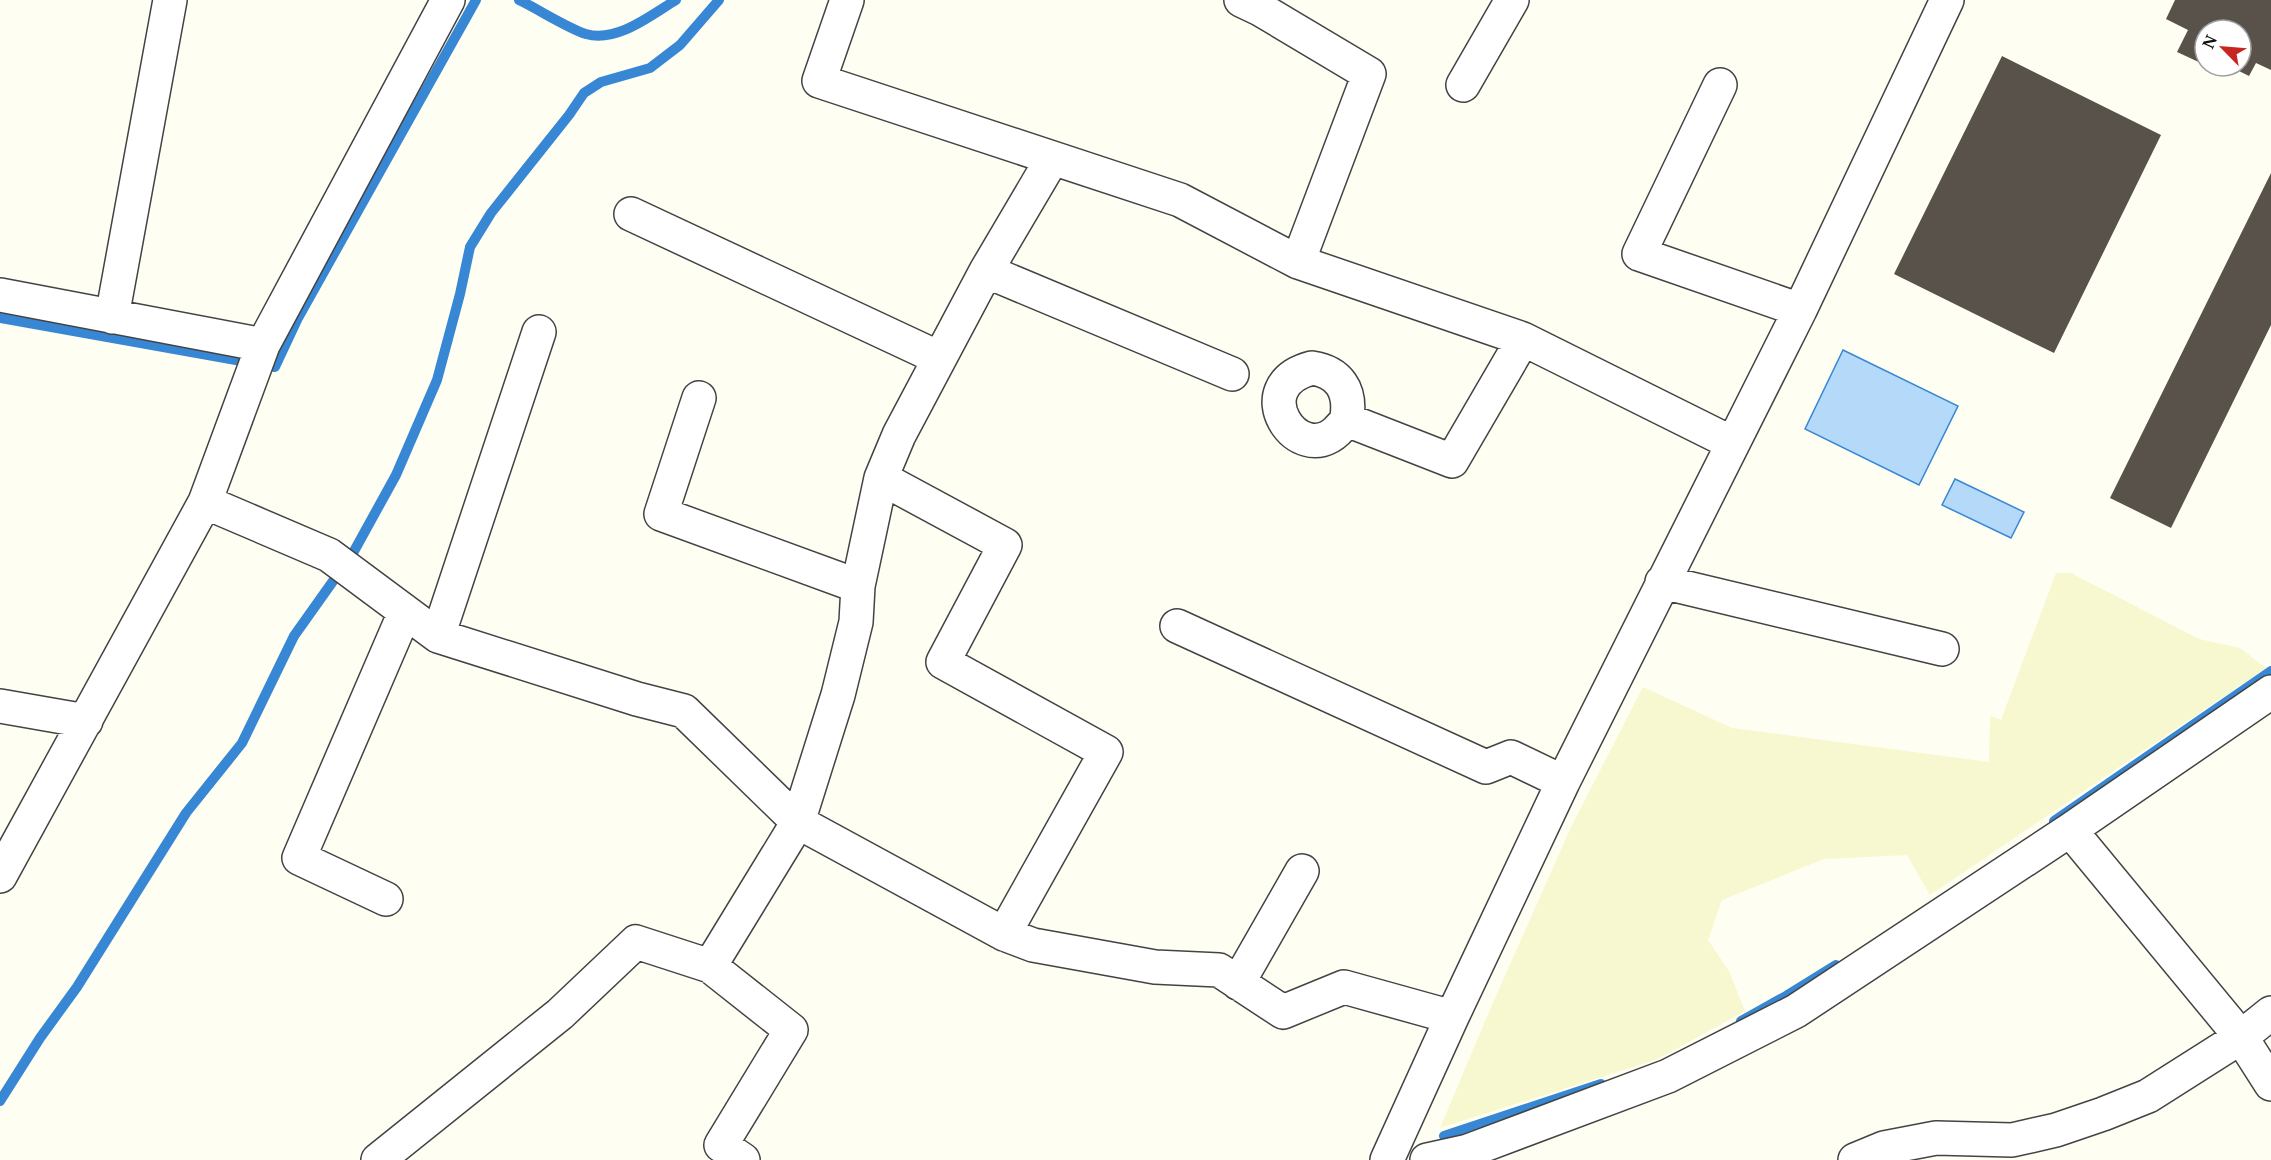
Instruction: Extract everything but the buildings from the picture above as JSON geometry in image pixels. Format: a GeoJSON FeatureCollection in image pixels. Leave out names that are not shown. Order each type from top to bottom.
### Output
{"type":"FeatureCollection","features":[{"type":"Feature","properties":{"kind":"street"},"geometry":{"type":"LineString","coordinates":[[112,317],[170,0]]}},
{"type":"Feature","properties":{"kind":"street"},"geometry":{"type":"LineString","coordinates":[[0,876],[205,502],[263,345],[448,0]]}},
{"type":"Feature","properties":{"kind":"street"},"geometry":{"type":"LineString","coordinates":[[847,0],[819,81],[1180,200],[1298,262],[1523,339],[1732,442]]}},
{"type":"Feature","properties":{"kind":"street"},"geometry":{"type":"LineString","coordinates":[[1241,0],[1369,74],[1298,262]]}},
{"type":"Feature","properties":{"kind":"street"},"geometry":{"type":"LineString","coordinates":[[1463,85],[1512,0]]}},
{"type":"Feature","properties":{"kind":"street"},"geometry":{"type":"LineString","coordinates":[[1387,1160],[1563,782],[1800,310],[1947,0]]}},
{"type":"Feature","properties":{"kind":"street"},"geometry":{"type":"LineString","coordinates":[[1720,85],[1639,254],[1800,310]]}},
{"type":"Feature","properties":{"kind":"street"},"geometry":{"type":"LineString","coordinates":[[710,966],[798,822],[838,695],[856,622],[858,586],[881,478],[899,435],[986,271],[1052,159]]}},
{"type":"Feature","properties":{"kind":"street"},"geometry":{"type":"LineString","coordinates":[[631,214],[939,358]]}},
{"type":"Feature","properties":{"kind":"street"},"geometry":{"type":"LineString","coordinates":[[986,271],[1232,374]]}},
{"type":"Feature","properties":{"kind":"street"},"geometry":{"type":"LineString","coordinates":[[0,296],[263,345]]}},
{"type":"Feature","properties":{"kind":"street"},"geometry":{"type":"LineString","coordinates":[[438,636],[539,332]]}},
{"type":"Feature","properties":{"kind":"street"},"geometry":{"type":"LineString","coordinates":[[1347,420],[1452,461],[1523,339]]}},
{"type":"Feature","properties":{"kind":"street"},"geometry":{"type":"LineString","coordinates":[[699,398],[661,514],[858,586]]}},
{"type":"Feature","properties":{"kind":"street"},"geometry":{"type":"LineString","coordinates":[[881,478],[1005,544],[943,662],[1106,752],[1004,934]]}},
{"type":"Feature","properties":{"kind":"street"},"geometry":{"type":"LineString","coordinates":[[205,502],[344,566],[438,636],[637,699],[684,711],[798,822],[1004,934],[1033,945],[1155,967],[1219,970],[1283,1012],[1344,987],[1452,1017]]}},
{"type":"Feature","properties":{"kind":"street"},"geometry":{"type":"LineString","coordinates":[[1662,582],[1942,649]]}},
{"type":"Feature","properties":{"kind":"street"},"geometry":{"type":"LineString","coordinates":[[386,899],[299,858],[405,612]]}},
{"type":"Feature","properties":{"kind":"street"},"geometry":{"type":"LineString","coordinates":[[1177,626],[1486,767],[1511,757],[1563,782]]}},
{"type":"Feature","properties":{"kind":"street"},"geometry":{"type":"LineString","coordinates":[[1427,1160],[1468,1151],[1668,1076],[1785,1016],[2070,830],[2271,692]]}},
{"type":"Feature","properties":{"kind":"street"},"geometry":{"type":"LineString","coordinates":[[0,706],[86,721]]}},
{"type":"Feature","properties":{"kind":"street"},"geometry":{"type":"LineString","coordinates":[[2070,830],[2241,1037],[2271,1084]]}},
{"type":"Feature","properties":{"kind":"street"},"geometry":{"type":"LineString","coordinates":[[1238,983],[1302,871]]}},
{"type":"Feature","properties":{"kind":"street"},"geometry":{"type":"LineString","coordinates":[[378,1160],[560,1014],[636,942],[710,966],[792,1030],[721,1146],[743,1160]]}},
{"type":"Feature","properties":{"kind":"street"},"geometry":{"type":"LineString","coordinates":[[1855,1160],[1884,1148],[1932,1149],[2012,1140],[2056,1130],[2148,1095],[2241,1037],[2271,1013]]}},
{"type":"Feature","properties":{"kind":"green space"},"geometry":{"type":"Polygon","coordinates":[[[2056,573],[2071,573],[2199,639],[2240,648],[2266,668],[1930,895],[1907,855],[1824,859],[1722,900],[1708,940],[1729,971],[1745,1011],[1658,1059],[1440,1128],[1572,825],[1643,687],[1732,728],[1989,762],[1990,716],[2001,720],[2056,573]]]}},
{"type":"Feature","properties":{"kind":"water"},"geometry":{"type":"Polygon","coordinates":[[[1843,350],[1958,406],[1919,485],[1805,429],[1843,350]]]}},
{"type":"Feature","properties":{"kind":"water"},"geometry":{"type":"Polygon","coordinates":[[[1955,479],[2024,512],[2011,538],[1942,505],[1955,479]]]}},
{"type":"Feature","properties":{"kind":"waterway"},"geometry":{"type":"LineString","coordinates":[[0,318],[275,367],[298,318],[476,0]]}},
{"type":"Feature","properties":{"kind":"waterway"},"geometry":{"type":"LineString","coordinates":[[519,0],[578,31],[598,36],[610,35],[633,26],[676,0]]}},
{"type":"Feature","properties":{"kind":"waterway"},"geometry":{"type":"LineString","coordinates":[[0,1101],[40,1038],[77,987],[186,813],[242,743],[294,636],[353,553],[396,475],[437,380],[470,247],[491,213],[584,93],[601,82],[650,68],[680,45],[719,0]]}},
{"type":"Feature","properties":{"kind":"waterway"},"geometry":{"type":"LineString","coordinates":[[2054,821],[2271,671]]}},
{"type":"Feature","properties":{"kind":"waterway"},"geometry":{"type":"LineString","coordinates":[[1741,1021],[1836,965]]}},
{"type":"Feature","properties":{"kind":"waterway"},"geometry":{"type":"LineString","coordinates":[[1444,1136],[1601,1084]]}}]}
